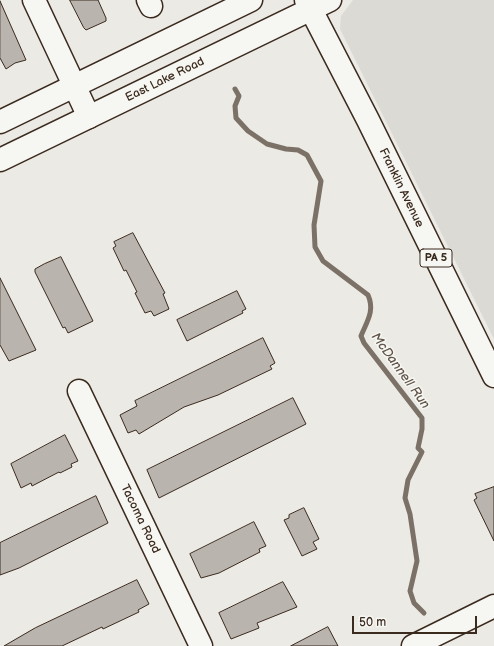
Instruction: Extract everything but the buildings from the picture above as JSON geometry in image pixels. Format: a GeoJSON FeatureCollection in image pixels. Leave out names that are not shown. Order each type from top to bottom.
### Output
{"type":"FeatureCollection","features":[{"type":"Feature","properties":{"kind":"main road"},"geometry":{"type":"LineString","coordinates":[[34,0],[88,117]]}},
{"type":"Feature","properties":{"kind":"main road"},"geometry":{"type":"LineString","coordinates":[[0,122],[251,0]]}},
{"type":"Feature","properties":{"kind":"main road","name":"East Lake Road"},"geometry":{"type":"LineString","coordinates":[[0,160],[315,3]]}},
{"type":"Feature","properties":{"kind":"main road","name":"Franklin Avenue"},"geometry":{"type":"LineString","coordinates":[[315,3],[364,113],[494,376]]}},
{"type":"Feature","properties":{"kind":"main road","name":"Tacoma Road"},"geometry":{"type":"LineString","coordinates":[[79,391],[201,646]]}},
{"type":"Feature","properties":{"kind":"main road"},"geometry":{"type":"LineString","coordinates":[[414,646],[494,606]]}},
{"type":"Feature","properties":{"kind":"shaded area"},"geometry":{"type":"Polygon","coordinates":[[[353,0],[494,0],[494,339],[340,29],[341,16],[353,0]]]}},
{"type":"Feature","properties":{"kind":"waterway","name":"McDannell Run"},"geometry":{"type":"LineString","coordinates":[[235,89],[239,96],[235,106],[236,118],[248,131],[267,144],[286,149],[298,150],[307,155],[321,181],[314,225],[315,247],[323,261],[368,295],[371,306],[368,321],[361,336],[364,343],[422,418],[422,429],[418,448],[422,452],[408,480],[405,498],[410,514],[417,561],[410,591],[414,603],[424,613]]}}]}
